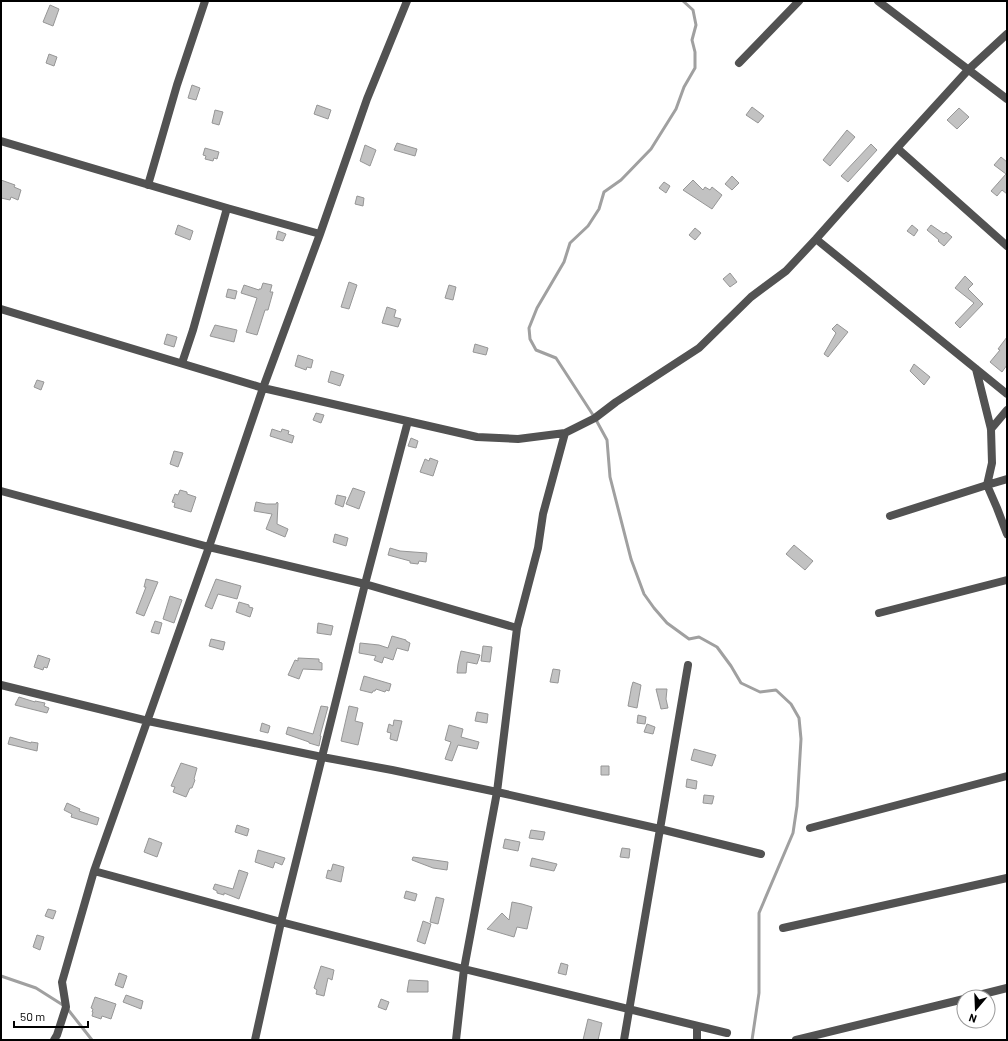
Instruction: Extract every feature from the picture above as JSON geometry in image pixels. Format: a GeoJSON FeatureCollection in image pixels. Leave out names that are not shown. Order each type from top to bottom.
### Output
{"type":"FeatureCollection","features":[{"type":"Feature","properties":{"kind":"street"},"geometry":{"type":"LineString","coordinates":[[148,185],[177,85],[205,1]]}},
{"type":"Feature","properties":{"kind":"street"},"geometry":{"type":"LineString","coordinates":[[54,1040],[66,1007],[62,982],[94,871],[209,548],[263,388],[320,234],[367,99],[407,1]]}},
{"type":"Feature","properties":{"kind":"street"},"geometry":{"type":"LineString","coordinates":[[739,63],[799,1]]}},
{"type":"Feature","properties":{"kind":"street"},"geometry":{"type":"LineString","coordinates":[[878,1],[1007,99]]}},
{"type":"Feature","properties":{"kind":"street"},"geometry":{"type":"LineString","coordinates":[[1,308],[263,388],[477,437],[518,439],[565,433],[595,418],[616,402],[699,348],[751,297],[786,271],[969,69],[1007,34]]}},
{"type":"Feature","properties":{"kind":"street"},"geometry":{"type":"LineString","coordinates":[[1,141],[320,234]]}},
{"type":"Feature","properties":{"kind":"street"},"geometry":{"type":"LineString","coordinates":[[897,148],[1007,246]]}},
{"type":"Feature","properties":{"kind":"street"},"geometry":{"type":"LineString","coordinates":[[182,363],[193,330],[227,208]]}},
{"type":"Feature","properties":{"kind":"street"},"geometry":{"type":"LineString","coordinates":[[816,239],[1007,394]]}},
{"type":"Feature","properties":{"kind":"street"},"geometry":{"type":"LineString","coordinates":[[976,369],[991,429],[992,463],[987,485],[1007,534]]}},
{"type":"Feature","properties":{"kind":"street"},"geometry":{"type":"LineString","coordinates":[[991,429],[1007,410]]}},
{"type":"Feature","properties":{"kind":"street"},"geometry":{"type":"LineString","coordinates":[[255,1040],[281,922],[322,756],[408,421]]}},
{"type":"Feature","properties":{"kind":"street"},"geometry":{"type":"LineString","coordinates":[[456,1040],[464,969],[497,792],[517,628],[538,548],[543,514],[565,433]]}},
{"type":"Feature","properties":{"kind":"street"},"geometry":{"type":"LineString","coordinates":[[890,516],[1007,479]]}},
{"type":"Feature","properties":{"kind":"street"},"geometry":{"type":"LineString","coordinates":[[1,491],[209,548],[365,584],[517,628]]}},
{"type":"Feature","properties":{"kind":"street"},"geometry":{"type":"LineString","coordinates":[[879,613],[1007,580]]}},
{"type":"Feature","properties":{"kind":"street"},"geometry":{"type":"LineString","coordinates":[[624,1040],[688,665]]}},
{"type":"Feature","properties":{"kind":"street"},"geometry":{"type":"LineString","coordinates":[[1,685],[148,721],[497,792],[660,829],[761,854]]}},
{"type":"Feature","properties":{"kind":"street"},"geometry":{"type":"LineString","coordinates":[[810,828],[1007,776]]}},
{"type":"Feature","properties":{"kind":"street"},"geometry":{"type":"LineString","coordinates":[[94,871],[281,922],[464,969],[727,1033]]}},
{"type":"Feature","properties":{"kind":"street"},"geometry":{"type":"LineString","coordinates":[[783,928],[1007,878]]}},
{"type":"Feature","properties":{"kind":"street"},"geometry":{"type":"LineString","coordinates":[[996,991],[1007,988]]}},
{"type":"Feature","properties":{"kind":"street"},"geometry":{"type":"LineString","coordinates":[[796,1040],[956,1001]]}},
{"type":"Feature","properties":{"kind":"street"},"geometry":{"type":"LineString","coordinates":[[696,1026],[697,1040]]}},
{"type":"Feature","properties":{"kind":"building"},"geometry":{"type":"Polygon","coordinates":[[[50,5],[59,9],[53,26],[43,22],[50,5]]]}},
{"type":"Feature","properties":{"kind":"building"},"geometry":{"type":"Polygon","coordinates":[[[49,54],[57,57],[54,66],[46,63],[49,54]]]}},
{"type":"Feature","properties":{"kind":"building"},"geometry":{"type":"Polygon","coordinates":[[[192,85],[200,88],[196,100],[188,98],[192,85]]]}},
{"type":"Feature","properties":{"kind":"building"},"geometry":{"type":"Polygon","coordinates":[[[317,105],[331,110],[328,119],[314,114],[317,105]]]}},
{"type":"Feature","properties":{"kind":"building"},"geometry":{"type":"Polygon","coordinates":[[[752,107],[764,116],[758,123],[746,115],[752,107]]]}},
{"type":"Feature","properties":{"kind":"building"},"geometry":{"type":"Polygon","coordinates":[[[959,108],[969,117],[957,129],[947,120],[959,108]]]}},
{"type":"Feature","properties":{"kind":"building"},"geometry":{"type":"Polygon","coordinates":[[[215,110],[223,112],[219,125],[212,123],[215,110]]]}},
{"type":"Feature","properties":{"kind":"building"},"geometry":{"type":"Polygon","coordinates":[[[847,130],[855,137],[830,166],[823,160],[847,130]]]}},
{"type":"Feature","properties":{"kind":"building"},"geometry":{"type":"Polygon","coordinates":[[[397,143],[417,149],[415,156],[394,150],[397,143]]]}},
{"type":"Feature","properties":{"kind":"building"},"geometry":{"type":"Polygon","coordinates":[[[871,144],[877,150],[848,182],[841,176],[871,144]]]}},
{"type":"Feature","properties":{"kind":"building"},"geometry":{"type":"Polygon","coordinates":[[[365,145],[376,150],[370,166],[360,161],[365,145]]]}},
{"type":"Feature","properties":{"kind":"building"},"geometry":{"type":"Polygon","coordinates":[[[205,148],[219,152],[217,159],[214,158],[213,161],[205,159],[206,156],[203,155],[205,148]]]}},
{"type":"Feature","properties":{"kind":"building"},"geometry":{"type":"Polygon","coordinates":[[[1001,157],[1007,162],[1007,194],[1002,190],[997,196],[991,191],[1006,174],[994,165],[1001,157]]]}},
{"type":"Feature","properties":{"kind":"building"},"geometry":{"type":"Polygon","coordinates":[[[732,176],[739,183],[732,190],[725,184],[732,176]]]}},
{"type":"Feature","properties":{"kind":"building"},"geometry":{"type":"Polygon","coordinates":[[[1,180],[15,185],[14,187],[21,190],[18,200],[11,197],[10,200],[1,198],[1,180]]]}},
{"type":"Feature","properties":{"kind":"building"},"geometry":{"type":"Polygon","coordinates":[[[693,180],[703,190],[705,187],[710,190],[712,187],[722,195],[712,209],[683,190],[693,180]]]}},
{"type":"Feature","properties":{"kind":"building"},"geometry":{"type":"Polygon","coordinates":[[[664,182],[670,186],[666,193],[659,188],[664,182]]]}},
{"type":"Feature","properties":{"kind":"building"},"geometry":{"type":"Polygon","coordinates":[[[357,196],[364,198],[363,206],[355,204],[357,196]]]}},
{"type":"Feature","properties":{"kind":"building"},"geometry":{"type":"Polygon","coordinates":[[[178,225],[193,231],[190,240],[175,234],[178,225]]]}},
{"type":"Feature","properties":{"kind":"building"},"geometry":{"type":"Polygon","coordinates":[[[912,225],[918,230],[914,236],[907,231],[912,225]]]}},
{"type":"Feature","properties":{"kind":"building"},"geometry":{"type":"Polygon","coordinates":[[[931,225],[944,234],[946,232],[952,237],[944,246],[927,230],[931,225]]]}},
{"type":"Feature","properties":{"kind":"building"},"geometry":{"type":"Polygon","coordinates":[[[695,228],[701,233],[695,240],[689,235],[695,228]]]}},
{"type":"Feature","properties":{"kind":"building"},"geometry":{"type":"Polygon","coordinates":[[[278,231],[286,234],[283,241],[276,239],[278,231]]]}},
{"type":"Feature","properties":{"kind":"building"},"geometry":{"type":"Polygon","coordinates":[[[730,273],[737,282],[730,287],[723,279],[730,273]]]}},
{"type":"Feature","properties":{"kind":"building"},"geometry":{"type":"Polygon","coordinates":[[[965,276],[973,284],[968,289],[983,304],[960,328],[955,323],[974,303],[955,288],[965,276]]]}},
{"type":"Feature","properties":{"kind":"building"},"geometry":{"type":"Polygon","coordinates":[[[349,282],[357,285],[349,309],[341,307],[349,282]]]}},
{"type":"Feature","properties":{"kind":"building"},"geometry":{"type":"Polygon","coordinates":[[[263,283],[272,285],[270,292],[273,292],[268,310],[265,310],[257,335],[246,332],[257,298],[241,293],[244,285],[259,290],[261,289],[263,283]]]}},
{"type":"Feature","properties":{"kind":"building"},"geometry":{"type":"Polygon","coordinates":[[[449,285],[456,287],[453,300],[445,298],[449,285]]]}},
{"type":"Feature","properties":{"kind":"building"},"geometry":{"type":"Polygon","coordinates":[[[228,289],[237,291],[235,299],[226,297],[228,289]]]}},
{"type":"Feature","properties":{"kind":"building"},"geometry":{"type":"Polygon","coordinates":[[[387,307],[396,310],[394,317],[401,319],[398,327],[382,323],[387,307]]]}},
{"type":"Feature","properties":{"kind":"building"},"geometry":{"type":"Polygon","coordinates":[[[837,324],[848,332],[828,357],[824,354],[836,333],[832,329],[837,324]]]}},
{"type":"Feature","properties":{"kind":"building"},"geometry":{"type":"Polygon","coordinates":[[[215,325],[237,330],[234,342],[210,336],[215,325]]]}},
{"type":"Feature","properties":{"kind":"building"},"geometry":{"type":"Polygon","coordinates":[[[167,334],[177,337],[174,347],[164,344],[167,334]]]}},
{"type":"Feature","properties":{"kind":"building"},"geometry":{"type":"Polygon","coordinates":[[[1007,337],[1007,365],[1002,372],[990,362],[1000,350],[998,349],[1007,337]]]}},
{"type":"Feature","properties":{"kind":"building"},"geometry":{"type":"Polygon","coordinates":[[[475,344],[488,348],[486,355],[473,352],[475,344]]]}},
{"type":"Feature","properties":{"kind":"building"},"geometry":{"type":"Polygon","coordinates":[[[298,355],[313,360],[311,368],[307,367],[306,370],[295,366],[298,355]]]}},
{"type":"Feature","properties":{"kind":"building"},"geometry":{"type":"Polygon","coordinates":[[[914,364],[930,377],[924,385],[910,371],[914,364]]]}},
{"type":"Feature","properties":{"kind":"building"},"geometry":{"type":"Polygon","coordinates":[[[331,371],[344,375],[340,386],[328,382],[331,371]]]}},
{"type":"Feature","properties":{"kind":"building"},"geometry":{"type":"Polygon","coordinates":[[[37,380],[44,382],[41,390],[34,387],[37,380]]]}},
{"type":"Feature","properties":{"kind":"building"},"geometry":{"type":"Polygon","coordinates":[[[316,413],[324,415],[321,423],[313,420],[316,413]]]}},
{"type":"Feature","properties":{"kind":"building"},"geometry":{"type":"Polygon","coordinates":[[[272,429],[281,432],[282,429],[289,431],[288,434],[294,436],[292,443],[270,436],[272,429]]]}},
{"type":"Feature","properties":{"kind":"building"},"geometry":{"type":"Polygon","coordinates":[[[411,438],[418,441],[416,448],[408,446],[411,438]]]}},
{"type":"Feature","properties":{"kind":"building"},"geometry":{"type":"Polygon","coordinates":[[[174,451],[183,453],[178,467],[170,464],[174,451]]]}},
{"type":"Feature","properties":{"kind":"building"},"geometry":{"type":"Polygon","coordinates":[[[430,458],[438,461],[433,476],[420,472],[425,459],[429,461],[430,458]]]}},
{"type":"Feature","properties":{"kind":"building"},"geometry":{"type":"Polygon","coordinates":[[[353,488],[365,492],[359,509],[346,504],[353,488]]]}},
{"type":"Feature","properties":{"kind":"building"},"geometry":{"type":"Polygon","coordinates":[[[180,490],[196,497],[191,512],[174,507],[175,503],[172,502],[175,494],[178,495],[180,490]]]}},
{"type":"Feature","properties":{"kind":"building"},"geometry":{"type":"Polygon","coordinates":[[[337,495],[346,497],[343,507],[335,504],[337,495]]]}},
{"type":"Feature","properties":{"kind":"building"},"geometry":{"type":"Polygon","coordinates":[[[256,502],[266,504],[278,503],[277,524],[288,529],[285,537],[266,529],[272,514],[254,511],[256,502]]]}},
{"type":"Feature","properties":{"kind":"building"},"geometry":{"type":"Polygon","coordinates":[[[335,534],[348,538],[346,546],[333,542],[335,534]]]}},
{"type":"Feature","properties":{"kind":"building"},"geometry":{"type":"Polygon","coordinates":[[[794,545],[813,561],[805,570],[786,554],[794,545]]]}},
{"type":"Feature","properties":{"kind":"building"},"geometry":{"type":"Polygon","coordinates":[[[390,548],[400,551],[427,553],[426,562],[419,561],[418,564],[410,563],[410,561],[388,555],[390,548]]]}},
{"type":"Feature","properties":{"kind":"building"},"geometry":{"type":"Polygon","coordinates":[[[146,579],[158,582],[144,616],[136,613],[146,587],[144,587],[146,579]]]}},
{"type":"Feature","properties":{"kind":"building"},"geometry":{"type":"Polygon","coordinates":[[[216,579],[241,586],[237,599],[218,594],[212,609],[205,606],[216,579]]]}},
{"type":"Feature","properties":{"kind":"building"},"geometry":{"type":"Polygon","coordinates":[[[170,596],[182,600],[174,623],[163,619],[170,596]]]}},
{"type":"Feature","properties":{"kind":"building"},"geometry":{"type":"Polygon","coordinates":[[[239,602],[253,608],[250,617],[236,612],[239,602]]]}},
{"type":"Feature","properties":{"kind":"building"},"geometry":{"type":"Polygon","coordinates":[[[155,621],[162,623],[159,634],[151,632],[155,621]]]}},
{"type":"Feature","properties":{"kind":"building"},"geometry":{"type":"Polygon","coordinates":[[[318,623],[333,626],[331,635],[317,633],[318,623]]]}},
{"type":"Feature","properties":{"kind":"building"},"geometry":{"type":"Polygon","coordinates":[[[392,636],[406,640],[410,643],[408,651],[397,648],[393,660],[384,657],[382,663],[374,660],[376,656],[359,653],[360,643],[379,645],[388,648],[392,636]]]}},
{"type":"Feature","properties":{"kind":"building"},"geometry":{"type":"Polygon","coordinates":[[[211,639],[225,642],[223,650],[209,646],[211,639]]]}},
{"type":"Feature","properties":{"kind":"building"},"geometry":{"type":"Polygon","coordinates":[[[483,646],[492,647],[490,662],[481,661],[483,646]]]}},
{"type":"Feature","properties":{"kind":"building"},"geometry":{"type":"Polygon","coordinates":[[[461,651],[480,655],[477,664],[467,662],[466,673],[457,673],[461,651]]]}},
{"type":"Feature","properties":{"kind":"building"},"geometry":{"type":"Polygon","coordinates":[[[38,655],[50,659],[47,668],[44,667],[43,670],[34,667],[38,655]]]}},
{"type":"Feature","properties":{"kind":"building"},"geometry":{"type":"Polygon","coordinates":[[[298,658],[319,659],[319,662],[322,663],[322,670],[303,669],[299,679],[288,675],[295,660],[298,661],[298,658]]]}},
{"type":"Feature","properties":{"kind":"building"},"geometry":{"type":"Polygon","coordinates":[[[553,669],[560,670],[558,683],[550,682],[553,669]]]}},
{"type":"Feature","properties":{"kind":"building"},"geometry":{"type":"Polygon","coordinates":[[[364,676],[391,684],[389,691],[386,690],[385,692],[376,689],[372,693],[360,690],[364,676]]]}},
{"type":"Feature","properties":{"kind":"building"},"geometry":{"type":"Polygon","coordinates":[[[633,682],[641,685],[637,708],[628,706],[633,682]]]}},
{"type":"Feature","properties":{"kind":"building"},"geometry":{"type":"Polygon","coordinates":[[[656,689],[667,689],[666,699],[668,708],[661,709],[656,689]]]}},
{"type":"Feature","properties":{"kind":"building"},"geometry":{"type":"Polygon","coordinates":[[[19,697],[35,702],[45,703],[44,706],[49,708],[47,713],[15,705],[19,697]]]}},
{"type":"Feature","properties":{"kind":"building"},"geometry":{"type":"Polygon","coordinates":[[[321,706],[328,707],[320,736],[319,746],[286,734],[288,727],[313,734],[321,706]]]}},
{"type":"Feature","properties":{"kind":"building"},"geometry":{"type":"Polygon","coordinates":[[[349,706],[358,708],[355,721],[363,723],[358,745],[341,741],[349,706]]]}},
{"type":"Feature","properties":{"kind":"building"},"geometry":{"type":"Polygon","coordinates":[[[477,712],[488,714],[487,723],[475,721],[477,712]]]}},
{"type":"Feature","properties":{"kind":"building"},"geometry":{"type":"Polygon","coordinates":[[[638,715],[646,717],[645,724],[637,723],[638,715]]]}},
{"type":"Feature","properties":{"kind":"building"},"geometry":{"type":"Polygon","coordinates":[[[394,720],[402,721],[397,741],[390,739],[391,733],[387,732],[389,724],[393,726],[394,720]]]}},
{"type":"Feature","properties":{"kind":"building"},"geometry":{"type":"Polygon","coordinates":[[[262,723],[270,726],[268,733],[260,731],[262,723]]]}},
{"type":"Feature","properties":{"kind":"building"},"geometry":{"type":"Polygon","coordinates":[[[647,724],[655,727],[653,734],[644,732],[647,724]]]}},
{"type":"Feature","properties":{"kind":"building"},"geometry":{"type":"Polygon","coordinates":[[[449,725],[463,729],[461,737],[479,742],[477,749],[458,745],[452,761],[445,759],[451,742],[445,740],[449,725]]]}},
{"type":"Feature","properties":{"kind":"building"},"geometry":{"type":"Polygon","coordinates":[[[10,737],[31,743],[38,743],[37,751],[8,744],[10,737]]]}},
{"type":"Feature","properties":{"kind":"building"},"geometry":{"type":"Polygon","coordinates":[[[694,749],[716,755],[712,766],[691,760],[694,749]]]}},
{"type":"Feature","properties":{"kind":"building"},"geometry":{"type":"Polygon","coordinates":[[[181,763],[197,768],[192,788],[190,788],[186,797],[173,792],[175,787],[171,786],[181,763]]]}},
{"type":"Feature","properties":{"kind":"building"},"geometry":{"type":"Polygon","coordinates":[[[601,766],[609,766],[609,775],[601,775],[601,766]]]}},
{"type":"Feature","properties":{"kind":"building"},"geometry":{"type":"Polygon","coordinates":[[[687,779],[697,781],[696,789],[686,787],[687,779]]]}},
{"type":"Feature","properties":{"kind":"building"},"geometry":{"type":"Polygon","coordinates":[[[704,795],[714,796],[712,804],[703,803],[704,795]]]}},
{"type":"Feature","properties":{"kind":"building"},"geometry":{"type":"Polygon","coordinates":[[[67,803],[80,809],[79,811],[99,818],[97,825],[71,817],[72,814],[64,810],[67,803]]]}},
{"type":"Feature","properties":{"kind":"building"},"geometry":{"type":"Polygon","coordinates":[[[237,825],[249,829],[247,836],[235,832],[237,825]]]}},
{"type":"Feature","properties":{"kind":"building"},"geometry":{"type":"Polygon","coordinates":[[[531,830],[545,832],[543,840],[529,838],[531,830]]]}},
{"type":"Feature","properties":{"kind":"building"},"geometry":{"type":"Polygon","coordinates":[[[149,838],[162,843],[157,857],[144,852],[149,838]]]}},
{"type":"Feature","properties":{"kind":"building"},"geometry":{"type":"Polygon","coordinates":[[[505,839],[520,842],[518,851],[503,848],[505,839]]]}},
{"type":"Feature","properties":{"kind":"building"},"geometry":{"type":"Polygon","coordinates":[[[622,848],[630,849],[629,858],[620,857],[622,848]]]}},
{"type":"Feature","properties":{"kind":"building"},"geometry":{"type":"Polygon","coordinates":[[[258,850],[285,858],[282,865],[275,862],[273,868],[255,862],[258,850]]]}},
{"type":"Feature","properties":{"kind":"building"},"geometry":{"type":"Polygon","coordinates":[[[413,857],[448,862],[447,870],[433,868],[412,860],[413,857]]]}},
{"type":"Feature","properties":{"kind":"building"},"geometry":{"type":"Polygon","coordinates":[[[532,858],[557,864],[554,871],[530,866],[532,858]]]}},
{"type":"Feature","properties":{"kind":"building"},"geometry":{"type":"Polygon","coordinates":[[[333,864],[344,867],[341,882],[326,878],[328,870],[331,871],[333,864]]]}},
{"type":"Feature","properties":{"kind":"building"},"geometry":{"type":"Polygon","coordinates":[[[239,870],[248,873],[239,899],[224,893],[224,895],[217,893],[217,891],[213,889],[215,884],[233,889],[239,870]]]}},
{"type":"Feature","properties":{"kind":"building"},"geometry":{"type":"Polygon","coordinates":[[[406,891],[417,894],[415,901],[404,898],[406,891]]]}},
{"type":"Feature","properties":{"kind":"building"},"geometry":{"type":"Polygon","coordinates":[[[436,897],[444,899],[438,924],[430,922],[436,897]]]}},
{"type":"Feature","properties":{"kind":"building"},"geometry":{"type":"Polygon","coordinates":[[[512,902],[532,907],[527,929],[517,927],[514,937],[487,929],[502,913],[509,920],[512,902]]]}},
{"type":"Feature","properties":{"kind":"building"},"geometry":{"type":"Polygon","coordinates":[[[48,909],[56,911],[53,919],[45,916],[48,909]]]}},
{"type":"Feature","properties":{"kind":"building"},"geometry":{"type":"Polygon","coordinates":[[[423,921],[431,924],[425,944],[417,941],[423,921]]]}},
{"type":"Feature","properties":{"kind":"building"},"geometry":{"type":"Polygon","coordinates":[[[37,935],[44,937],[40,950],[33,947],[37,935]]]}},
{"type":"Feature","properties":{"kind":"building"},"geometry":{"type":"Polygon","coordinates":[[[561,963],[568,965],[566,975],[558,973],[561,963]]]}},
{"type":"Feature","properties":{"kind":"building"},"geometry":{"type":"Polygon","coordinates":[[[321,966],[334,970],[332,980],[328,978],[324,996],[316,994],[317,990],[314,988],[321,966]]]}},
{"type":"Feature","properties":{"kind":"building"},"geometry":{"type":"Polygon","coordinates":[[[119,973],[127,976],[123,988],[115,985],[119,973]]]}},
{"type":"Feature","properties":{"kind":"building"},"geometry":{"type":"Polygon","coordinates":[[[409,980],[428,981],[428,992],[407,992],[409,980]]]}},
{"type":"Feature","properties":{"kind":"building"},"geometry":{"type":"Polygon","coordinates":[[[126,995],[143,1001],[141,1009],[123,1002],[126,995]]]}},
{"type":"Feature","properties":{"kind":"building"},"geometry":{"type":"Polygon","coordinates":[[[95,997],[116,1004],[111,1019],[102,1016],[101,1019],[92,1016],[93,1009],[91,1008],[95,997]]]}},
{"type":"Feature","properties":{"kind":"building"},"geometry":{"type":"Polygon","coordinates":[[[381,999],[389,1002],[386,1010],[378,1007],[381,999]]]}},
{"type":"Feature","properties":{"kind":"building"},"geometry":{"type":"Polygon","coordinates":[[[588,1019],[602,1023],[598,1040],[583,1040],[588,1019]]]}},
{"type":"Feature","properties":{"kind":"waterway"},"geometry":{"type":"LineString","coordinates":[[683,1],[693,10],[696,25],[692,40],[695,52],[695,68],[684,87],[676,109],[651,149],[621,180],[604,192],[599,209],[588,226],[570,243],[564,262],[537,308],[529,328],[530,339],[536,350],[556,358],[595,418],[607,440],[610,477],[631,559],[644,594],[667,623],[689,639],[699,637],[717,647],[741,683],[760,692],[776,690],[791,704],[799,718],[801,739],[797,806],[793,833],[759,913],[759,993],[752,1040]]}},
{"type":"Feature","properties":{"kind":"waterway"},"geometry":{"type":"LineString","coordinates":[[1,976],[36,988],[66,1007],[92,1040]]}}]}
